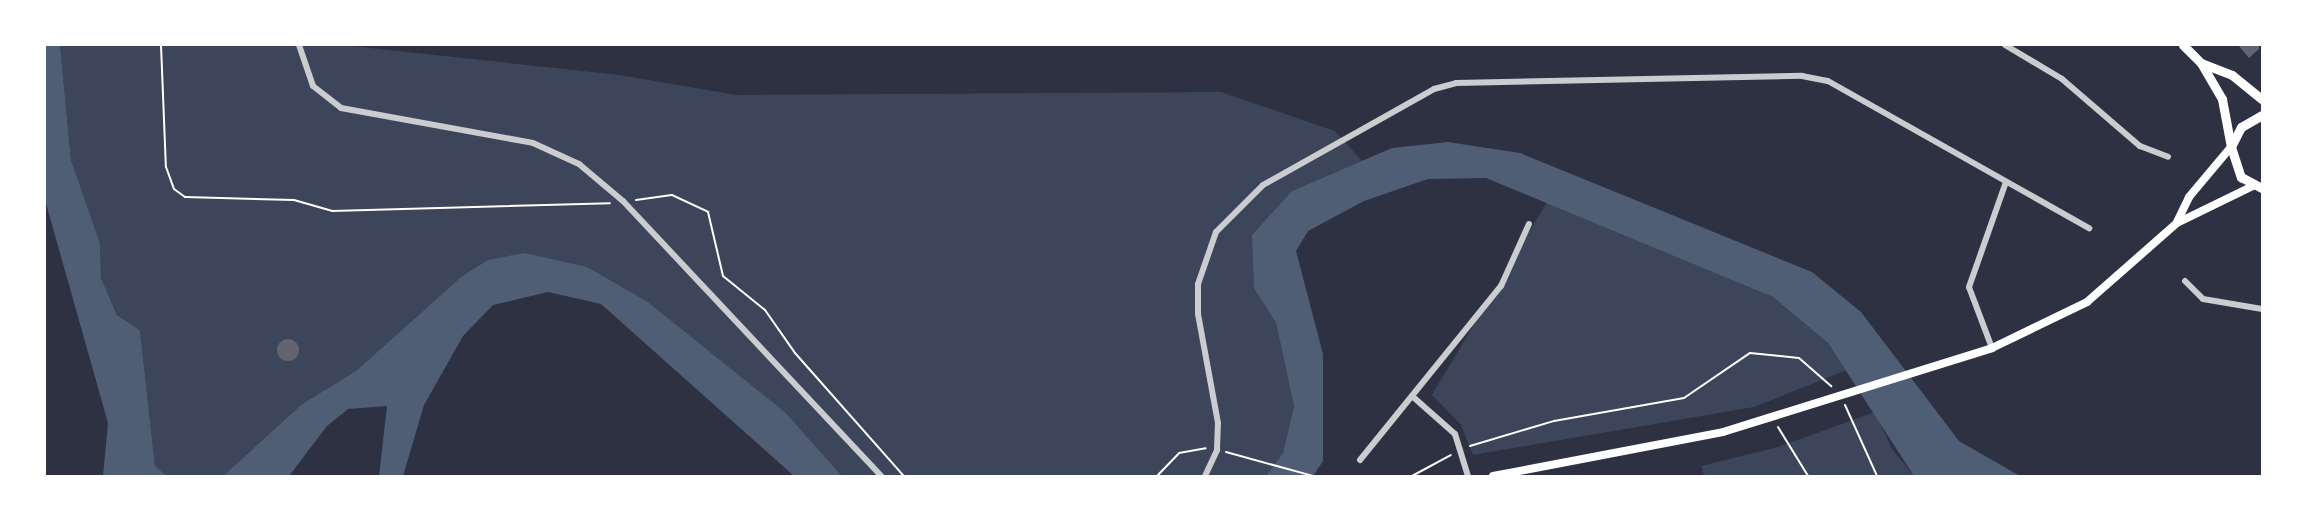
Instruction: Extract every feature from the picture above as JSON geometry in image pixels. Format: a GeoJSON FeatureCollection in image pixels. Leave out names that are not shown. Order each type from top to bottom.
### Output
{"type":"FeatureCollection","features":[{"type":"Feature","properties":{"kind":"main road"},"geometry":{"type":"LineString","coordinates":[[1493,476],[1693,439],[1774,417],[1992,348],[2087,302],[2177,223],[2259,189],[2236,170],[2222,99],[2201,63],[2183,45]]}},
{"type":"Feature","properties":{"kind":"main road"},"geometry":{"type":"LineString","coordinates":[[2201,63],[2232,75],[2262,99]]}},
{"type":"Feature","properties":{"kind":"main road"},"geometry":{"type":"LineString","coordinates":[[2177,223],[2189,197],[2232,147],[2241,127],[2262,115]]}},
{"type":"Feature","properties":{"kind":"street"},"geometry":{"type":"LineString","coordinates":[[299,45],[313,86],[341,108],[549,148],[579,164],[623,201],[881,476]]}},
{"type":"Feature","properties":{"kind":"street"},"geometry":{"type":"LineString","coordinates":[[2005,45],[2062,79],[2140,146],[2168,157]]}},
{"type":"Feature","properties":{"kind":"street"},"geometry":{"type":"LineString","coordinates":[[1205,476],[1217,450],[1218,423],[1198,314],[1198,284],[1216,232],[1263,185],[1434,89],[1475,81],[1802,76],[1847,90],[2089,228]]}},
{"type":"Feature","properties":{"kind":"street"},"geometry":{"type":"LineString","coordinates":[[1992,348],[1969,287],[2006,182]]}},
{"type":"Feature","properties":{"kind":"street"},"geometry":{"type":"LineString","coordinates":[[1360,460],[1501,286],[1529,224]]}},
{"type":"Feature","properties":{"kind":"street"},"geometry":{"type":"LineString","coordinates":[[2185,280],[2203,298],[2262,309]]}},
{"type":"Feature","properties":{"kind":"street"},"geometry":{"type":"LineString","coordinates":[[1412,396],[1446,423],[1462,449],[1468,476]]}},
{"type":"Feature","properties":{"kind":"path"},"geometry":{"type":"LineString","coordinates":[[161,45],[166,167],[174,189],[185,197],[294,200],[332,211],[623,201],[672,195],[708,212],[723,276],[765,310],[795,353],[904,476]]}},
{"type":"Feature","properties":{"kind":"path"},"geometry":{"type":"LineString","coordinates":[[1412,476],[1462,449],[1554,421],[1684,398],[1750,353],[1799,358],[1834,397]]}},
{"type":"Feature","properties":{"kind":"path"},"geometry":{"type":"LineString","coordinates":[[1843,402],[1877,476]]}},
{"type":"Feature","properties":{"kind":"path"},"geometry":{"type":"LineString","coordinates":[[1774,417],[1808,476]]}},
{"type":"Feature","properties":{"kind":"path"},"geometry":{"type":"LineString","coordinates":[[1268,465],[1313,476]]}},
{"type":"Feature","properties":{"kind":"shaded area"},"geometry":{"type":"Polygon","coordinates":[[[45,45],[60,45],[71,160],[100,243],[101,278],[117,315],[140,330],[155,466],[167,476],[103,476],[108,423],[45,200],[45,45]]]}},
{"type":"Feature","properties":{"kind":"shaded area"},"geometry":{"type":"Polygon","coordinates":[[[60,45],[352,46],[620,75],[736,95],[1221,92],[1335,131],[1362,161],[1292,191],[1254,288],[1276,323],[1294,406],[1283,453],[1266,476],[842,476],[785,412],[648,302],[524,253],[461,277],[356,371],[302,404],[223,476],[167,476],[155,466],[140,330],[117,315],[101,278],[100,243],[71,160],[60,45]]]}},
{"type":"Feature","properties":{"kind":"shaded area"},"geometry":{"type":"Polygon","coordinates":[[[1448,142],[1520,153],[1812,272],[1861,312],[1959,441],[2020,476],[1914,476],[1828,343],[1773,297],[1486,178],[1428,179],[1364,201],[1308,231],[1296,251],[1323,354],[1323,461],[1313,476],[1266,476],[1283,453],[1294,406],[1276,323],[1254,288],[1252,235],[1292,191],[1392,148],[1448,142]]]}},
{"type":"Feature","properties":{"kind":"shaded area"},"geometry":{"type":"Polygon","coordinates":[[[1547,202],[1773,297],[1828,343],[1847,370],[1754,407],[1473,455],[1461,425],[1432,395],[1547,202]]]}},
{"type":"Feature","properties":{"kind":"shaded area"},"geometry":{"type":"Polygon","coordinates":[[[524,253],[587,267],[648,302],[785,412],[842,476],[794,476],[601,304],[548,292],[493,305],[463,336],[424,405],[403,476],[379,476],[387,406],[348,409],[327,426],[289,476],[223,476],[302,404],[356,371],[461,277],[488,260],[524,253]]]}},
{"type":"Feature","properties":{"kind":"shaded area"},"geometry":{"type":"Polygon","coordinates":[[[1875,412],[1892,449],[1914,476],[1704,476],[1701,466],[1778,447],[1875,412]]]}},
{"type":"Feature","properties":{"kind":"building"},"geometry":{"type":"Polygon","coordinates":[[[2238,45],[2259,45],[2259,49],[2249,58],[2238,45]]]}},
{"type":"Feature","properties":{"kind":"building"},"geometry":{"type":"Polygon","coordinates":[[[288,339],[296,342],[299,350],[296,358],[288,361],[280,358],[277,350],[280,342],[288,339]]]}}]}
